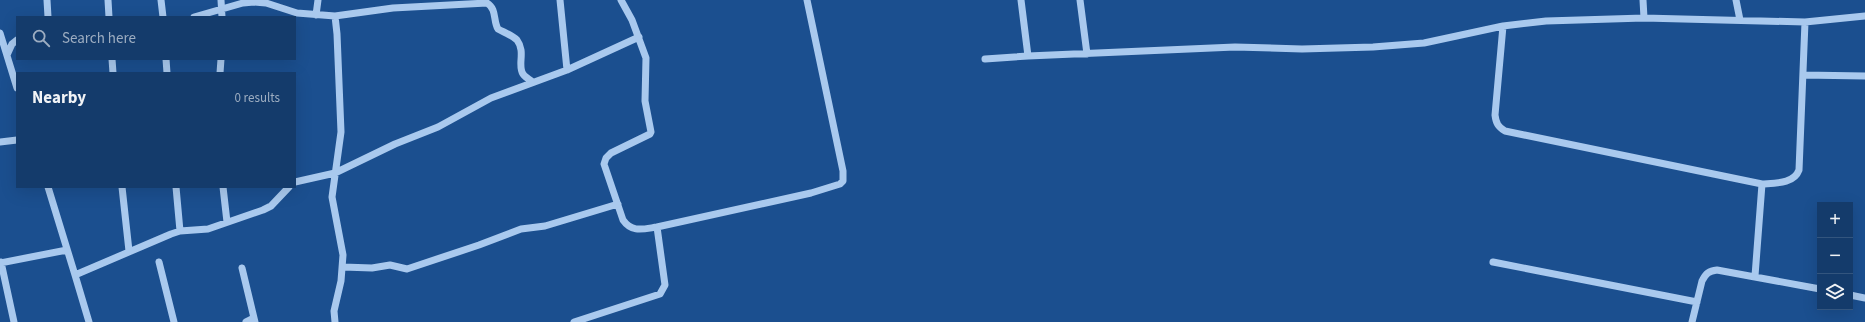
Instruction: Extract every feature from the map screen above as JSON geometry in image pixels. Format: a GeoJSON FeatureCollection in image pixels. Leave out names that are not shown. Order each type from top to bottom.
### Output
{"type":"FeatureCollection","features":[{"type":"Feature","properties":{"kind":"street"},"geometry":{"type":"LineString","coordinates":[[47,0],[48,16]]}},
{"type":"Feature","properties":{"kind":"street"},"geometry":{"type":"LineString","coordinates":[[108,0],[109,16]]}},
{"type":"Feature","properties":{"kind":"street"},"geometry":{"type":"LineString","coordinates":[[161,0],[163,16]]}},
{"type":"Feature","properties":{"kind":"street"},"geometry":{"type":"LineString","coordinates":[[222,0],[222,16]]}},
{"type":"Feature","properties":{"kind":"street"},"geometry":{"type":"LineString","coordinates":[[316,16],[318,0]]}},
{"type":"Feature","properties":{"kind":"street"},"geometry":{"type":"LineString","coordinates":[[560,0],[566,70]]}},
{"type":"Feature","properties":{"kind":"street"},"geometry":{"type":"LineString","coordinates":[[621,0],[639,37],[646,58],[644,101],[651,132],[650,134],[611,153],[606,158],[604,164],[623,220],[628,227],[635,230],[657,227],[811,193],[840,184],[843,181],[843,171],[807,0]]}},
{"type":"Feature","properties":{"kind":"street"},"geometry":{"type":"LineString","coordinates":[[1021,0],[1028,56]]}},
{"type":"Feature","properties":{"kind":"street"},"geometry":{"type":"LineString","coordinates":[[1080,0],[1087,54]]}},
{"type":"Feature","properties":{"kind":"street"},"geometry":{"type":"LineString","coordinates":[[1643,0],[1644,18]]}},
{"type":"Feature","properties":{"kind":"street"},"geometry":{"type":"LineString","coordinates":[[1736,0],[1740,20]]}},
{"type":"Feature","properties":{"kind":"street"},"geometry":{"type":"LineString","coordinates":[[198,16],[243,3],[254,2],[277,4],[297,13],[316,16],[335,16],[393,8],[488,3],[494,11],[498,29],[516,39],[520,46],[522,54],[521,70],[523,74],[533,82]]}},
{"type":"Feature","properties":{"kind":"street"},"geometry":{"type":"LineString","coordinates":[[335,16],[338,34],[341,132],[332,197],[339,229],[343,267],[334,311],[336,322]]}},
{"type":"Feature","properties":{"kind":"street"},"geometry":{"type":"LineString","coordinates":[[985,60],[1028,56],[1235,47],[1302,49],[1373,47],[1424,42],[1503,26],[1546,21],[1644,18],[1805,22],[1865,16]]}},
{"type":"Feature","properties":{"kind":"street"},"geometry":{"type":"LineString","coordinates":[[1503,26],[1495,115],[1496,123],[1500,128],[1505,131],[1762,184],[1786,181],[1797,176],[1799,170],[1805,22]]}},
{"type":"Feature","properties":{"kind":"street"},"geometry":{"type":"LineString","coordinates":[[0,33],[16,85]]}},
{"type":"Feature","properties":{"kind":"street"},"geometry":{"type":"LineString","coordinates":[[296,182],[335,173],[389,147],[438,127],[491,98],[566,70],[639,37]]}},
{"type":"Feature","properties":{"kind":"street"},"geometry":{"type":"LineString","coordinates":[[7,55],[12,44],[16,41]]}},
{"type":"Feature","properties":{"kind":"street"},"geometry":{"type":"LineString","coordinates":[[112,60],[113,72]]}},
{"type":"Feature","properties":{"kind":"street"},"geometry":{"type":"LineString","coordinates":[[166,60],[167,72]]}},
{"type":"Feature","properties":{"kind":"street"},"geometry":{"type":"LineString","coordinates":[[220,72],[221,60]]}},
{"type":"Feature","properties":{"kind":"street"},"geometry":{"type":"LineString","coordinates":[[1803,76],[1865,76]]}},
{"type":"Feature","properties":{"kind":"street"},"geometry":{"type":"LineString","coordinates":[[0,142],[16,140]]}},
{"type":"Feature","properties":{"kind":"street"},"geometry":{"type":"LineString","coordinates":[[1755,276],[1762,184]]}},
{"type":"Feature","properties":{"kind":"street"},"geometry":{"type":"LineString","coordinates":[[48,188],[89,322]]}},
{"type":"Feature","properties":{"kind":"street"},"geometry":{"type":"LineString","coordinates":[[122,188],[129,252]]}},
{"type":"Feature","properties":{"kind":"street"},"geometry":{"type":"LineString","coordinates":[[176,188],[180,231]]}},
{"type":"Feature","properties":{"kind":"street"},"geometry":{"type":"LineString","coordinates":[[223,188],[227,222]]}},
{"type":"Feature","properties":{"kind":"street"},"geometry":{"type":"LineString","coordinates":[[75,275],[180,231],[208,229],[272,206],[288,188]]}},
{"type":"Feature","properties":{"kind":"street"},"geometry":{"type":"LineString","coordinates":[[343,267],[372,268],[390,265],[407,269],[521,229],[545,226],[618,204]]}},
{"type":"Feature","properties":{"kind":"street"},"geometry":{"type":"LineString","coordinates":[[574,322],[660,294],[665,284],[657,227]]}},
{"type":"Feature","properties":{"kind":"street"},"geometry":{"type":"LineString","coordinates":[[14,322],[1,263],[67,250]]}},
{"type":"Feature","properties":{"kind":"street"},"geometry":{"type":"LineString","coordinates":[[159,262],[174,322]]}},
{"type":"Feature","properties":{"kind":"street"},"geometry":{"type":"LineString","coordinates":[[1493,262],[1697,302]]}},
{"type":"Feature","properties":{"kind":"street"},"geometry":{"type":"LineString","coordinates":[[242,268],[254,320],[246,322]]}},
{"type":"Feature","properties":{"kind":"street"},"geometry":{"type":"LineString","coordinates":[[1692,322],[1702,281],[1705,275],[1711,271],[1717,270],[1755,276],[1817,288]]}},
{"type":"Feature","properties":{"kind":"street"},"geometry":{"type":"LineString","coordinates":[[1853,296],[1865,298]]}}]}
